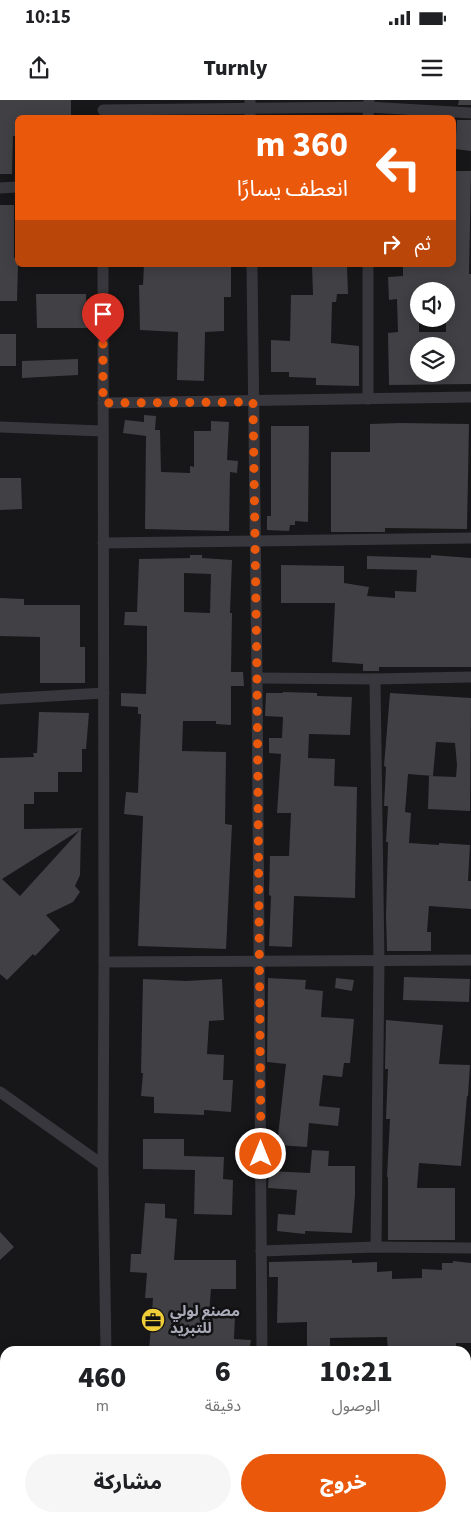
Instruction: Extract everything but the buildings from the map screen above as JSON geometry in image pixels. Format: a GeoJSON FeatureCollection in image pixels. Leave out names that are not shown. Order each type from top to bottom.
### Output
{"type":"FeatureCollection","features":[{"type":"Feature","properties":{"kind":"street"},"geometry":{"type":"LineString","coordinates":[[103,109],[368,108],[471,113]]}},
{"type":"Feature","properties":{"kind":"street"},"geometry":{"type":"LineString","coordinates":[[0,188],[15,187]]}},
{"type":"Feature","properties":{"kind":"street"},"geometry":{"type":"LineString","coordinates":[[103,267],[103,1164],[106,1346]]}},
{"type":"Feature","properties":{"kind":"street"},"geometry":{"type":"LineString","coordinates":[[252,267],[262,1346]]}},
{"type":"Feature","properties":{"kind":"street"},"geometry":{"type":"LineString","coordinates":[[368,267],[368,399]]}},
{"type":"Feature","properties":{"kind":"street"},"geometry":{"type":"LineString","coordinates":[[103,403],[471,397]]}},
{"type":"Feature","properties":{"kind":"street"},"geometry":{"type":"LineString","coordinates":[[0,427],[102,431]]}},
{"type":"Feature","properties":{"kind":"street"},"geometry":{"type":"LineString","coordinates":[[103,543],[471,538]]}},
{"type":"Feature","properties":{"kind":"street"},"geometry":{"type":"LineString","coordinates":[[257,678],[374,679],[471,677]]}},
{"type":"Feature","properties":{"kind":"street"},"geometry":{"type":"LineString","coordinates":[[374,679],[379,961],[376,1248]]}},
{"type":"Feature","properties":{"kind":"street"},"geometry":{"type":"LineString","coordinates":[[0,699],[104,693]]}},
{"type":"Feature","properties":{"kind":"street"},"geometry":{"type":"LineString","coordinates":[[104,962],[471,960]]}},
{"type":"Feature","properties":{"kind":"street"},"geometry":{"type":"LineString","coordinates":[[0,1092],[103,1164]]}},
{"type":"Feature","properties":{"kind":"street"},"geometry":{"type":"LineString","coordinates":[[261,1251],[471,1248]]}},
{"type":"Feature","properties":{"kind":"place","name":"مصنع لولي للتبريد"},"geometry":{"type":"Point","coordinates":[153,1320]}},
{"type":"Feature","properties":{"kind":"route"},"geometry":{"type":"LineString","coordinates":[[103,344],[103,403],[253,402],[261,1154]]}}]}
